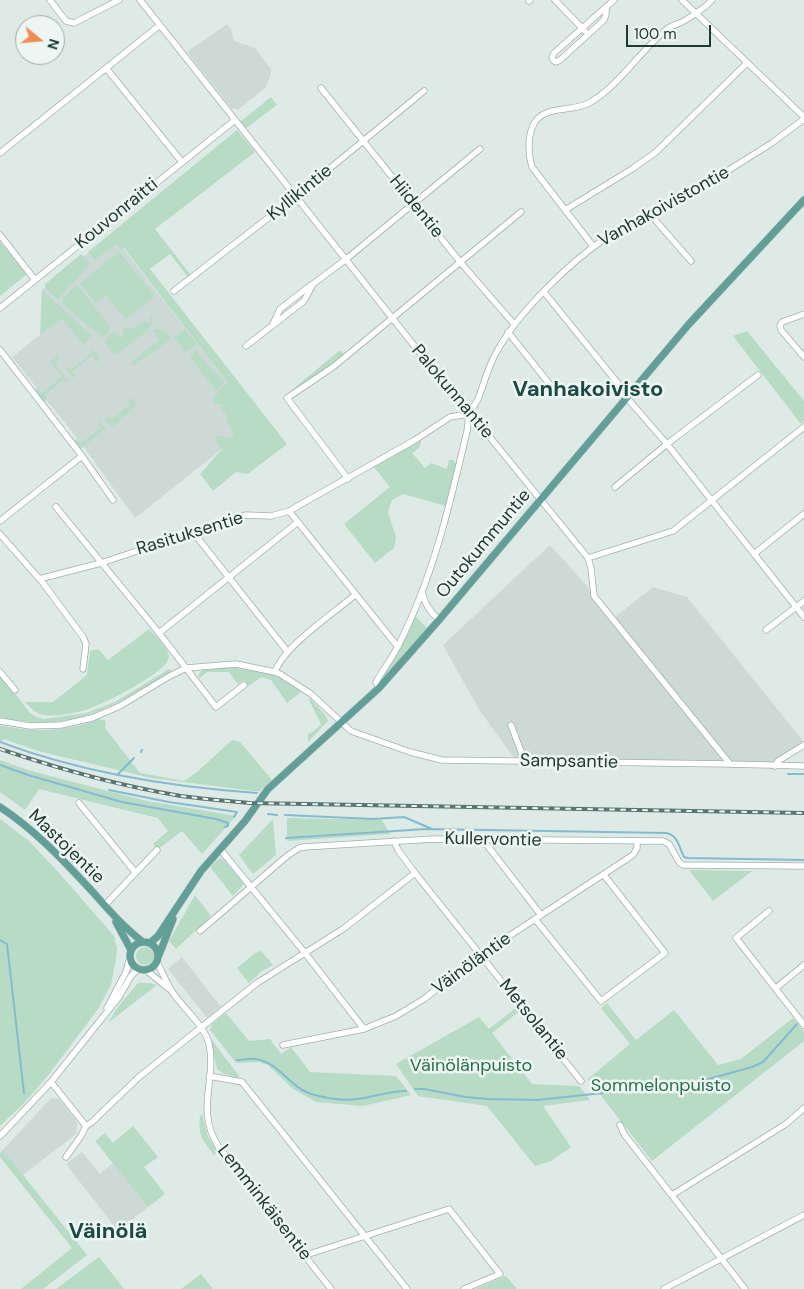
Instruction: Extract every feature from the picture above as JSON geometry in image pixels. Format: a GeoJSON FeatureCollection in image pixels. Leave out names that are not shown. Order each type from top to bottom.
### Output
{"type":"FeatureCollection","features":[{"type":"Feature","properties":{"kind":"main road","name":"Outokummuntie"},"geometry":{"type":"LineString","coordinates":[[147,942],[158,936],[201,871],[245,821],[268,789],[379,688],[440,620],[689,324],[804,200]]}},
{"type":"Feature","properties":{"kind":"main road","name":"Mastojentie"},"geometry":{"type":"LineString","coordinates":[[0,807],[10,813],[59,856],[133,935],[147,942]]}},
{"type":"Feature","properties":{"kind":"main road","name":"Outokummuntie"},"geometry":{"type":"LineString","coordinates":[[158,959],[164,940],[182,901]]}},
{"type":"Feature","properties":{"kind":"main road","name":"Mastojentie"},"geometry":{"type":"LineString","coordinates":[[107,908],[127,940],[131,954]]}},
{"type":"Feature","properties":{"kind":"main road"},"geometry":{"type":"LineString","coordinates":[[147,942],[156,948],[158,959],[153,968],[142,970],[132,964],[131,954],[136,944],[147,942]]}},
{"type":"Feature","properties":{"kind":"street"},"geometry":{"type":"LineString","coordinates":[[50,0],[66,21],[74,23],[119,0]]}},
{"type":"Feature","properties":{"kind":"street","name":"Palokunnantie"},"geometry":{"type":"LineString","coordinates":[[140,0],[345,260],[588,558],[594,596],[730,764]]}},
{"type":"Feature","properties":{"kind":"street"},"geometry":{"type":"LineString","coordinates":[[555,0],[588,34]]}},
{"type":"Feature","properties":{"kind":"street"},"geometry":{"type":"LineString","coordinates":[[606,7],[604,20],[560,60],[556,62],[553,60],[554,53],[582,28],[606,7],[614,0]]}},
{"type":"Feature","properties":{"kind":"street"},"geometry":{"type":"LineString","coordinates":[[682,0],[804,118]]}},
{"type":"Feature","properties":{"kind":"street"},"geometry":{"type":"LineString","coordinates":[[593,246],[532,167],[529,155],[530,140],[536,122],[552,112],[586,105],[602,95],[668,28],[684,22],[712,0]]}},
{"type":"Feature","properties":{"kind":"street"},"geometry":{"type":"LineString","coordinates":[[0,153],[160,25]]}},
{"type":"Feature","properties":{"kind":"street"},"geometry":{"type":"LineString","coordinates":[[565,210],[656,152],[747,63]]}},
{"type":"Feature","properties":{"kind":"street"},"geometry":{"type":"LineString","coordinates":[[106,68],[182,162]]}},
{"type":"Feature","properties":{"kind":"street","name":"Hiidentie"},"geometry":{"type":"LineString","coordinates":[[321,88],[461,262],[514,324]]}},
{"type":"Feature","properties":{"kind":"street","name":"Kyllikintie"},"geometry":{"type":"LineString","coordinates":[[174,291],[364,142],[424,91]]}},
{"type":"Feature","properties":{"kind":"street","name":"Vanhakoivistontie"},"geometry":{"type":"LineString","coordinates":[[379,688],[376,682],[398,647],[422,590],[449,510],[467,431],[469,414],[478,400],[495,354],[508,332],[544,292],[593,246],[708,183],[772,143],[804,118]]}},
{"type":"Feature","properties":{"kind":"street","name":"Kouvonraitti"},"geometry":{"type":"LineString","coordinates":[[0,308],[235,120]]}},
{"type":"Feature","properties":{"kind":"street"},"geometry":{"type":"LineString","coordinates":[[246,346],[304,301],[313,284],[480,149]]}},
{"type":"Feature","properties":{"kind":"street"},"geometry":{"type":"LineString","coordinates":[[348,479],[287,398],[333,367],[521,212]]}},
{"type":"Feature","properties":{"kind":"street"},"geometry":{"type":"LineString","coordinates":[[650,214],[691,261]]}},
{"type":"Feature","properties":{"kind":"street"},"geometry":{"type":"LineString","coordinates":[[0,235],[35,280]]}},
{"type":"Feature","properties":{"kind":"street"},"geometry":{"type":"LineString","coordinates":[[544,292],[620,386]]}},
{"type":"Feature","properties":{"kind":"street"},"geometry":{"type":"LineString","coordinates":[[804,314],[782,322],[780,326],[804,357]]}},
{"type":"Feature","properties":{"kind":"street"},"geometry":{"type":"LineString","coordinates":[[508,332],[555,391]]}},
{"type":"Feature","properties":{"kind":"street"},"geometry":{"type":"LineString","coordinates":[[0,350],[3,358],[82,456],[113,500]]}},
{"type":"Feature","properties":{"kind":"street"},"geometry":{"type":"LineString","coordinates":[[615,487],[667,444],[758,375]]}},
{"type":"Feature","properties":{"kind":"street"},"geometry":{"type":"LineString","coordinates":[[627,398],[667,444],[804,617]]}},
{"type":"Feature","properties":{"kind":"street","name":"Rasituksentie"},"geometry":{"type":"LineString","coordinates":[[38,579],[101,563],[245,515],[271,516],[289,511],[415,440],[450,417],[469,414]]}},
{"type":"Feature","properties":{"kind":"street"},"geometry":{"type":"LineString","coordinates":[[588,558],[673,531],[804,427]]}},
{"type":"Feature","properties":{"kind":"street"},"geometry":{"type":"LineString","coordinates":[[1,517],[82,456]]}},
{"type":"Feature","properties":{"kind":"street"},"geometry":{"type":"LineString","coordinates":[[56,507],[159,633],[216,707],[244,684]]}},
{"type":"Feature","properties":{"kind":"street"},"geometry":{"type":"LineString","coordinates":[[289,511],[398,647]]}},
{"type":"Feature","properties":{"kind":"street"},"geometry":{"type":"LineString","coordinates":[[754,554],[804,514]]}},
{"type":"Feature","properties":{"kind":"street"},"geometry":{"type":"LineString","coordinates":[[159,633],[298,522]]}},
{"type":"Feature","properties":{"kind":"street"},"geometry":{"type":"LineString","coordinates":[[193,532],[288,651]]}},
{"type":"Feature","properties":{"kind":"street"},"geometry":{"type":"LineString","coordinates":[[0,534],[83,637],[86,644],[83,669]]}},
{"type":"Feature","properties":{"kind":"street"},"geometry":{"type":"LineString","coordinates":[[422,590],[426,605],[440,620]]}},
{"type":"Feature","properties":{"kind":"street"},"geometry":{"type":"LineString","coordinates":[[275,672],[288,651],[355,595]]}},
{"type":"Feature","properties":{"kind":"street"},"geometry":{"type":"LineString","coordinates":[[766,630],[804,601]]}},
{"type":"Feature","properties":{"kind":"street","name":"Sampsantie"},"geometry":{"type":"LineString","coordinates":[[186,668],[236,664],[275,672],[311,694],[351,731],[410,752],[442,760],[804,766]]}},
{"type":"Feature","properties":{"kind":"street"},"geometry":{"type":"LineString","coordinates":[[0,720],[30,726],[61,724],[92,718],[120,706],[186,668]]}},
{"type":"Feature","properties":{"kind":"street"},"geometry":{"type":"LineString","coordinates":[[0,672],[14,690]]}},
{"type":"Feature","properties":{"kind":"street"},"geometry":{"type":"LineString","coordinates":[[511,726],[525,762]]}},
{"type":"Feature","properties":{"kind":"street"},"geometry":{"type":"LineString","coordinates":[[775,766],[778,761],[804,745]]}},
{"type":"Feature","properties":{"kind":"street"},"geometry":{"type":"LineString","coordinates":[[79,803],[135,872]]}},
{"type":"Feature","properties":{"kind":"street"},"geometry":{"type":"LineString","coordinates":[[483,840],[541,915]]}},
{"type":"Feature","properties":{"kind":"street","name":"Kullervontie"},"geometry":{"type":"LineString","coordinates":[[200,931],[251,886],[299,848],[394,841],[663,841],[668,844],[679,862],[683,865],[804,866]]}},
{"type":"Feature","properties":{"kind":"street","name":"Metsolantie"},"geometry":{"type":"LineString","coordinates":[[394,841],[398,850],[415,873],[582,1081]]}},
{"type":"Feature","properties":{"kind":"street","name":"Väinöläntie"},"geometry":{"type":"LineString","coordinates":[[283,1045],[364,1029],[396,1016],[424,999],[480,955],[633,855],[637,848],[637,841]]}},
{"type":"Feature","properties":{"kind":"street"},"geometry":{"type":"LineString","coordinates":[[220,849],[364,1029]]}},
{"type":"Feature","properties":{"kind":"street"},"geometry":{"type":"LineString","coordinates":[[107,908],[135,872],[157,850]]}},
{"type":"Feature","properties":{"kind":"street"},"geometry":{"type":"LineString","coordinates":[[66,1157],[82,1136],[86,1126],[139,1077],[199,1026],[257,983],[343,929],[415,873]]}},
{"type":"Feature","properties":{"kind":"street"},"geometry":{"type":"LineString","coordinates":[[535,919],[601,1001],[665,953],[604,874]]}},
{"type":"Feature","properties":{"kind":"street"},"geometry":{"type":"LineString","coordinates":[[769,911],[736,938],[804,1025]]}},
{"type":"Feature","properties":{"kind":"street"},"geometry":{"type":"LineString","coordinates":[[101,1018],[126,972],[131,954]]}},
{"type":"Feature","properties":{"kind":"street"},"geometry":{"type":"LineString","coordinates":[[158,959],[173,992]]}},
{"type":"Feature","properties":{"kind":"street"},"geometry":{"type":"LineString","coordinates":[[776,988],[804,965]]}},
{"type":"Feature","properties":{"kind":"street"},"geometry":{"type":"LineString","coordinates":[[0,1136],[51,1082],[119,997],[131,976],[142,970],[173,992]]}},
{"type":"Feature","properties":{"kind":"street","name":"Lemminkäisentie"},"geometry":{"type":"LineString","coordinates":[[173,992],[199,1026],[208,1042],[210,1054],[206,1098],[211,1134],[218,1146],[331,1289]]}},
{"type":"Feature","properties":{"kind":"street"},"geometry":{"type":"LineString","coordinates":[[209,1076],[242,1082],[407,1289]]}},
{"type":"Feature","properties":{"kind":"street"},"geometry":{"type":"LineString","coordinates":[[51,1082],[86,1126]]}},
{"type":"Feature","properties":{"kind":"street"},"geometry":{"type":"LineString","coordinates":[[672,1195],[786,1124],[804,1108]]}},
{"type":"Feature","properties":{"kind":"street"},"geometry":{"type":"LineString","coordinates":[[620,1125],[625,1136],[745,1289]]}},
{"type":"Feature","properties":{"kind":"street"},"geometry":{"type":"LineString","coordinates":[[306,1255],[449,1209],[500,1274],[464,1289]]}},
{"type":"Feature","properties":{"kind":"street"},"geometry":{"type":"LineString","coordinates":[[664,1289],[804,1215]]}},
{"type":"Feature","properties":{"kind":"shaded area"},"geometry":{"type":"Polygon","coordinates":[[[227,24],[231,29],[234,41],[255,48],[271,69],[266,87],[239,109],[232,109],[187,52],[227,24]]]}},
{"type":"Feature","properties":{"kind":"shaded area"},"geometry":{"type":"Polygon","coordinates":[[[112,234],[257,421],[135,518],[81,443],[12,357],[61,318],[42,290],[112,234]]]}},
{"type":"Feature","properties":{"kind":"shaded area"},"geometry":{"type":"Polygon","coordinates":[[[550,545],[615,617],[653,587],[687,597],[803,741],[772,763],[514,758],[480,711],[443,645],[550,545]]]}},
{"type":"Feature","properties":{"kind":"shaded area"},"geometry":{"type":"Polygon","coordinates":[[[182,957],[221,1007],[207,1018],[168,969],[182,957]]]}},
{"type":"Feature","properties":{"kind":"shaded area"},"geometry":{"type":"Polygon","coordinates":[[[51,1098],[59,1099],[77,1122],[76,1134],[23,1175],[3,1150],[51,1098]]]}},
{"type":"Feature","properties":{"kind":"shaded area"},"geometry":{"type":"Polygon","coordinates":[[[82,1152],[100,1174],[113,1163],[148,1207],[118,1231],[66,1164],[82,1152]]]}},
{"type":"Feature","properties":{"kind":"green space"},"geometry":{"type":"Polygon","coordinates":[[[271,97],[277,105],[245,129],[240,122],[271,97]]]}},
{"type":"Feature","properties":{"kind":"green space"},"geometry":{"type":"Polygon","coordinates":[[[237,130],[255,152],[155,229],[190,274],[188,277],[170,254],[150,269],[287,444],[248,474],[236,472],[213,491],[200,474],[222,449],[215,438],[218,436],[232,438],[234,434],[227,421],[228,416],[221,408],[223,405],[214,403],[213,399],[227,382],[124,248],[121,249],[116,244],[95,260],[88,252],[237,130]]]}},
{"type":"Feature","properties":{"kind":"green space"},"geometry":{"type":"Polygon","coordinates":[[[0,242],[27,274],[0,296],[0,242]]]}},
{"type":"Feature","properties":{"kind":"green space"},"geometry":{"type":"Polygon","coordinates":[[[119,252],[155,296],[126,319],[106,295],[96,303],[80,283],[119,252]]]}},
{"type":"Feature","properties":{"kind":"green space"},"geometry":{"type":"Polygon","coordinates":[[[81,254],[90,263],[89,265],[57,298],[45,287],[45,284],[81,254]]]}},
{"type":"Feature","properties":{"kind":"green space"},"geometry":{"type":"Polygon","coordinates":[[[75,286],[78,286],[110,327],[103,338],[63,304],[63,299],[75,286]]]}},
{"type":"Feature","properties":{"kind":"green space"},"geometry":{"type":"Polygon","coordinates":[[[42,290],[92,337],[83,345],[62,318],[40,335],[42,290]]]}},
{"type":"Feature","properties":{"kind":"green space"},"geometry":{"type":"Polygon","coordinates":[[[152,316],[151,325],[144,333],[117,354],[112,352],[105,342],[111,333],[115,332],[120,338],[123,337],[124,327],[131,329],[142,324],[142,321],[150,323],[149,317],[152,316]]]}},
{"type":"Feature","properties":{"kind":"green space"},"geometry":{"type":"Polygon","coordinates":[[[155,329],[163,330],[171,339],[131,367],[132,362],[159,340],[153,331],[155,329]]]}},
{"type":"Feature","properties":{"kind":"green space"},"geometry":{"type":"Polygon","coordinates":[[[185,329],[197,344],[186,352],[174,338],[185,329]]]}},
{"type":"Feature","properties":{"kind":"green space"},"geometry":{"type":"Polygon","coordinates":[[[747,331],[804,401],[804,421],[801,424],[733,336],[747,331]]]}},
{"type":"Feature","properties":{"kind":"green space"},"geometry":{"type":"Polygon","coordinates":[[[92,347],[100,359],[97,362],[92,356],[72,372],[75,376],[73,378],[66,369],[70,370],[93,352],[92,347]]]}},
{"type":"Feature","properties":{"kind":"green space"},"geometry":{"type":"Polygon","coordinates":[[[197,350],[207,365],[224,381],[217,391],[190,357],[197,350]]]}},
{"type":"Feature","properties":{"kind":"green space"},"geometry":{"type":"Polygon","coordinates":[[[339,351],[343,352],[343,355],[294,391],[293,389],[339,351]]]}},
{"type":"Feature","properties":{"kind":"green space"},"geometry":{"type":"Polygon","coordinates":[[[57,355],[60,358],[54,363],[68,381],[66,382],[64,379],[44,396],[47,400],[43,402],[35,390],[37,388],[42,393],[62,377],[50,361],[57,355]]]}},
{"type":"Feature","properties":{"kind":"green space"},"geometry":{"type":"Polygon","coordinates":[[[131,398],[136,403],[135,407],[111,426],[105,418],[107,417],[110,420],[130,405],[128,401],[131,398]]]}},
{"type":"Feature","properties":{"kind":"green space"},"geometry":{"type":"Polygon","coordinates":[[[101,422],[105,429],[80,449],[74,441],[77,439],[81,443],[102,427],[99,423],[101,422]]]}},
{"type":"Feature","properties":{"kind":"green space"},"geometry":{"type":"Polygon","coordinates":[[[421,440],[420,447],[412,453],[425,468],[431,463],[447,469],[449,460],[453,460],[456,464],[446,506],[403,494],[392,500],[388,513],[396,537],[394,548],[375,563],[344,524],[390,487],[374,467],[421,440]]]}},
{"type":"Feature","properties":{"kind":"green space"},"geometry":{"type":"Polygon","coordinates":[[[414,617],[427,628],[423,635],[382,679],[400,648],[414,617]]]}},
{"type":"Feature","properties":{"kind":"green space"},"geometry":{"type":"Polygon","coordinates":[[[149,629],[164,646],[169,657],[165,664],[157,671],[132,688],[94,707],[65,714],[41,714],[25,702],[53,702],[87,675],[90,651],[98,649],[108,660],[149,629]]]}},
{"type":"Feature","properties":{"kind":"green space"},"geometry":{"type":"Polygon","coordinates":[[[230,667],[259,671],[279,677],[288,681],[301,692],[287,703],[271,680],[261,677],[249,686],[244,680],[238,684],[229,672],[207,672],[199,679],[199,674],[202,670],[230,667]]]}},
{"type":"Feature","properties":{"kind":"green space"},"geometry":{"type":"Polygon","coordinates":[[[169,669],[172,672],[139,691],[87,715],[69,720],[50,722],[31,722],[0,718],[0,674],[30,713],[44,719],[86,713],[115,702],[169,669]]]}},
{"type":"Feature","properties":{"kind":"green space"},"geometry":{"type":"Polygon","coordinates":[[[311,699],[328,721],[308,742],[308,734],[321,724],[309,700],[311,699]]]}},
{"type":"Feature","properties":{"kind":"green space"},"geometry":{"type":"Polygon","coordinates":[[[100,719],[106,721],[105,728],[140,773],[184,781],[197,772],[232,740],[240,742],[272,780],[260,791],[254,791],[151,778],[38,751],[4,739],[0,743],[0,725],[50,730],[100,719]]]}},
{"type":"Feature","properties":{"kind":"green space"},"geometry":{"type":"Polygon","coordinates":[[[0,760],[31,771],[147,801],[236,816],[202,854],[182,831],[157,850],[153,844],[168,831],[158,818],[39,789],[25,810],[0,792],[0,760]]]}},
{"type":"Feature","properties":{"kind":"green space"},"geometry":{"type":"Polygon","coordinates":[[[287,818],[382,820],[390,834],[287,841],[287,818]]]}},
{"type":"Feature","properties":{"kind":"green space"},"geometry":{"type":"Polygon","coordinates":[[[0,819],[29,841],[61,875],[114,936],[117,948],[111,985],[98,1009],[50,1073],[25,1102],[0,1126],[0,819]]]}},
{"type":"Feature","properties":{"kind":"green space"},"geometry":{"type":"Polygon","coordinates":[[[273,819],[276,855],[253,874],[239,855],[273,819]]]}},
{"type":"Feature","properties":{"kind":"green space"},"geometry":{"type":"Polygon","coordinates":[[[220,858],[224,860],[244,884],[233,896],[210,867],[220,858]]]}},
{"type":"Feature","properties":{"kind":"green space"},"geometry":{"type":"Polygon","coordinates":[[[689,870],[752,871],[713,901],[689,870]]]}},
{"type":"Feature","properties":{"kind":"green space"},"geometry":{"type":"Polygon","coordinates":[[[195,895],[211,916],[176,949],[169,941],[195,895]]]}},
{"type":"Feature","properties":{"kind":"green space"},"geometry":{"type":"Polygon","coordinates":[[[141,947],[149,947],[154,952],[152,963],[141,965],[136,960],[136,952],[141,947]]]}},
{"type":"Feature","properties":{"kind":"green space"},"geometry":{"type":"Polygon","coordinates":[[[261,951],[273,965],[262,971],[249,983],[237,968],[255,953],[261,951]]]}},
{"type":"Feature","properties":{"kind":"green space"},"geometry":{"type":"Polygon","coordinates":[[[138,983],[157,985],[108,1023],[117,1008],[138,983]]]}},
{"type":"Feature","properties":{"kind":"green space","name":"Sommelonpuisto"},"geometry":{"type":"Polygon","coordinates":[[[607,1003],[636,1040],[674,1010],[718,1065],[741,1059],[793,1018],[804,1032],[804,1041],[652,1161],[588,1079],[630,1044],[601,1008],[607,1003]]]}},
{"type":"Feature","properties":{"kind":"green space","name":"Väinölänpuisto"},"geometry":{"type":"Polygon","coordinates":[[[517,1007],[520,1011],[492,1033],[532,1084],[579,1086],[590,1100],[543,1106],[571,1147],[551,1161],[535,1166],[487,1106],[418,1096],[396,1064],[479,1017],[489,1029],[517,1007]]]}},
{"type":"Feature","properties":{"kind":"green space","name":"Väinölänpuisto"},"geometry":{"type":"Polygon","coordinates":[[[226,1013],[249,1041],[270,1039],[281,1054],[291,1047],[310,1072],[396,1076],[411,1095],[363,1106],[316,1102],[293,1089],[268,1065],[259,1062],[236,1063],[210,1030],[212,1024],[226,1013]]]}},
{"type":"Feature","properties":{"kind":"green space"},"geometry":{"type":"Polygon","coordinates":[[[211,1039],[239,1076],[238,1078],[222,1073],[217,1069],[211,1039]]]}},
{"type":"Feature","properties":{"kind":"green space"},"geometry":{"type":"Polygon","coordinates":[[[200,1115],[202,1115],[208,1137],[218,1152],[214,1155],[200,1133],[200,1115]]]}},
{"type":"Feature","properties":{"kind":"green space"},"geometry":{"type":"Polygon","coordinates":[[[133,1126],[158,1157],[144,1167],[165,1194],[148,1207],[95,1141],[105,1133],[113,1143],[133,1126]]]}},
{"type":"Feature","properties":{"kind":"green space"},"geometry":{"type":"Polygon","coordinates":[[[3,1150],[87,1255],[43,1289],[21,1289],[72,1248],[0,1157],[0,1153],[3,1150]]]}},
{"type":"Feature","properties":{"kind":"green space"},"geometry":{"type":"Polygon","coordinates":[[[99,1257],[124,1289],[56,1289],[99,1257]]]}},
{"type":"Feature","properties":{"kind":"green space"},"geometry":{"type":"Polygon","coordinates":[[[201,1274],[213,1289],[181,1289],[201,1274]]]}},
{"type":"Feature","properties":{"kind":"green space"},"geometry":{"type":"Polygon","coordinates":[[[506,1276],[517,1289],[475,1289],[506,1276]]]}},
{"type":"Feature","properties":{"kind":"waterway"},"geometry":{"type":"LineString","coordinates":[[0,742],[63,762],[127,777],[192,787],[257,793]]}},
{"type":"Feature","properties":{"kind":"waterway"},"geometry":{"type":"LineString","coordinates":[[118,774],[134,758]]}},
{"type":"Feature","properties":{"kind":"waterway"},"geometry":{"type":"LineString","coordinates":[[0,765],[122,802],[216,819],[228,823],[228,826],[225,827]]}},
{"type":"Feature","properties":{"kind":"waterway"},"geometry":{"type":"LineString","coordinates":[[788,774],[804,774]]}},
{"type":"Feature","properties":{"kind":"waterway"},"geometry":{"type":"LineString","coordinates":[[109,790],[169,802],[237,812],[234,817]]}},
{"type":"Feature","properties":{"kind":"waterway"},"geometry":{"type":"LineString","coordinates":[[268,814],[277,815]]}},
{"type":"Feature","properties":{"kind":"waterway"},"geometry":{"type":"LineString","coordinates":[[285,815],[373,819],[404,817],[432,829]]}},
{"type":"Feature","properties":{"kind":"waterway"},"geometry":{"type":"LineString","coordinates":[[286,838],[426,829],[666,833],[676,839],[684,857],[688,858],[804,860]]}},
{"type":"Feature","properties":{"kind":"waterway"},"geometry":{"type":"LineString","coordinates":[[0,940],[7,944],[24,1093]]}},
{"type":"Feature","properties":{"kind":"waterway"},"geometry":{"type":"LineString","coordinates":[[415,1089],[488,1099],[537,1100],[612,1092],[673,1089],[752,1067],[763,1062],[797,1024]]}},
{"type":"Feature","properties":{"kind":"waterway"},"geometry":{"type":"LineString","coordinates":[[237,1060],[254,1059],[264,1061],[272,1065],[303,1091],[328,1098],[352,1100],[406,1091]]}},
{"type":"Feature","properties":{"kind":"railway"},"geometry":{"type":"LineString","coordinates":[[0,749],[67,770],[135,787],[181,796],[250,803],[804,813]]}},
{"type":"Feature","properties":{"kind":"district","name":"Vanhakoivisto"},"geometry":{"type":"Point","coordinates":[588,390]}},
{"type":"Feature","properties":{"kind":"district","name":"Väinölä"},"geometry":{"type":"Point","coordinates":[108,1232]}}]}
